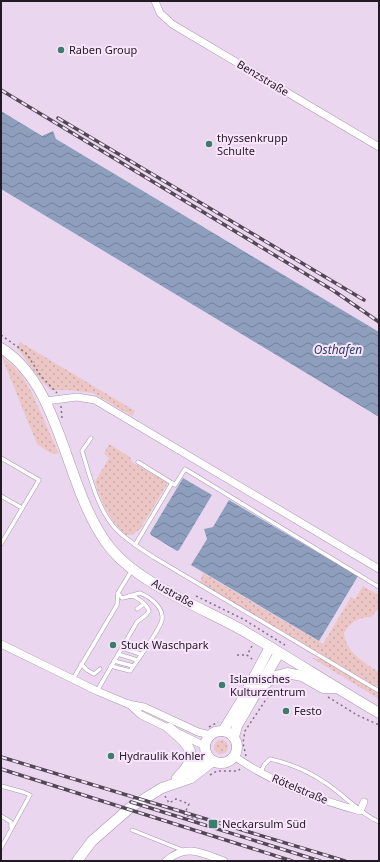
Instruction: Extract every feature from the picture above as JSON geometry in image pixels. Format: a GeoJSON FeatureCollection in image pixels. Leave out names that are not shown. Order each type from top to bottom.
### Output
{"type":"FeatureCollection","features":[{"type":"Feature","properties":{"kind":"main road","name":"Austraße"},"geometry":{"type":"LineString","coordinates":[[1,348],[27,371],[39,388],[46,401],[88,511],[112,550],[132,569],[274,650],[379,713]]}},
{"type":"Feature","properties":{"kind":"main road"},"geometry":{"type":"LineString","coordinates":[[205,750],[214,761],[222,763],[234,756],[237,745],[234,737],[237,726],[258,689],[274,650]]}},
{"type":"Feature","properties":{"kind":"main road"},"geometry":{"type":"LineString","coordinates":[[223,731],[274,650]]}},
{"type":"Feature","properties":{"kind":"main road"},"geometry":{"type":"LineString","coordinates":[[258,689],[276,676],[287,673],[302,676],[323,688],[337,688]]}},
{"type":"Feature","properties":{"kind":"main road"},"geometry":{"type":"LineString","coordinates":[[169,728],[185,741],[191,751],[190,761],[187,767],[174,781]]}},
{"type":"Feature","properties":{"kind":"main road"},"geometry":{"type":"LineString","coordinates":[[77,861],[92,841],[111,823],[144,798],[195,767],[205,750],[210,735],[216,731],[223,731],[234,737]]}},
{"type":"Feature","properties":{"kind":"main road"},"geometry":{"type":"LineString","coordinates":[[174,781],[182,782],[191,778],[214,761]]}},
{"type":"Feature","properties":{"kind":"street","name":"Benzstraße"},"geometry":{"type":"LineString","coordinates":[[154,1],[160,13],[172,24],[379,147]]}},
{"type":"Feature","properties":{"kind":"street"},"geometry":{"type":"LineString","coordinates":[[46,401],[77,397],[95,400],[379,569]]}},
{"type":"Feature","properties":{"kind":"street"},"geometry":{"type":"LineString","coordinates":[[1,644],[97,691],[128,704],[144,707],[198,732],[210,735]]}},
{"type":"Feature","properties":{"kind":"street"},"geometry":{"type":"LineString","coordinates":[[128,704],[141,715],[169,728],[205,750]]}},
{"type":"Feature","properties":{"kind":"street","name":"Rötelstraße"},"geometry":{"type":"LineString","coordinates":[[234,756],[261,772],[317,799],[360,811]]}},
{"type":"Feature","properties":{"kind":"street"},"geometry":{"type":"LineString","coordinates":[[360,811],[364,802]]}},
{"type":"Feature","properties":{"kind":"street"},"geometry":{"type":"LineString","coordinates":[[166,861],[173,854],[184,850],[191,850],[224,861]]}},
{"type":"Feature","properties":{"kind":"lane"},"geometry":{"type":"LineString","coordinates":[[91,438],[82,451],[102,509],[114,528],[135,545],[379,691]]}},
{"type":"Feature","properties":{"kind":"lane"},"geometry":{"type":"LineString","coordinates":[[1,458],[39,480],[2,539],[1,544]]}},
{"type":"Feature","properties":{"kind":"lane"},"geometry":{"type":"LineString","coordinates":[[138,462],[175,485],[185,469],[379,587]]}},
{"type":"Feature","properties":{"kind":"lane"},"geometry":{"type":"LineString","coordinates":[[135,545],[172,483]]}},
{"type":"Feature","properties":{"kind":"lane"},"geometry":{"type":"LineString","coordinates":[[1,496],[22,508]]}},
{"type":"Feature","properties":{"kind":"lane"},"geometry":{"type":"LineString","coordinates":[[73,680],[81,664],[117,606],[118,593],[132,569]]}},
{"type":"Feature","properties":{"kind":"lane"},"geometry":{"type":"LineString","coordinates":[[111,666],[130,671],[161,622],[161,611],[158,606],[143,594],[136,592],[122,598],[118,593]]}},
{"type":"Feature","properties":{"kind":"lane"},"geometry":{"type":"LineString","coordinates":[[97,691],[137,622],[148,613],[148,609],[144,604],[135,597],[129,596]]}},
{"type":"Feature","properties":{"kind":"lane"},"geometry":{"type":"LineString","coordinates":[[137,609],[144,604]]}},
{"type":"Feature","properties":{"kind":"lane"},"geometry":{"type":"LineString","coordinates":[[122,648],[141,654]]}},
{"type":"Feature","properties":{"kind":"lane"},"geometry":{"type":"LineString","coordinates":[[118,654],[137,660]]}},
{"type":"Feature","properties":{"kind":"lane"},"geometry":{"type":"LineString","coordinates":[[114,661],[133,666]]}},
{"type":"Feature","properties":{"kind":"lane"},"geometry":{"type":"LineString","coordinates":[[81,664],[94,674],[100,669]]}},
{"type":"Feature","properties":{"kind":"lane"},"geometry":{"type":"LineString","coordinates":[[261,772],[264,765],[270,759],[284,762],[324,782],[360,811],[379,822]]}},
{"type":"Feature","properties":{"kind":"lane"},"geometry":{"type":"LineString","coordinates":[[1,786],[30,795],[1,848]]}},
{"type":"Feature","properties":{"kind":"lane"},"geometry":{"type":"LineString","coordinates":[[1,816],[11,822],[12,829]]}},
{"type":"Feature","properties":{"kind":"lane"},"geometry":{"type":"LineString","coordinates":[[132,830],[184,850]]}},
{"type":"Feature","properties":{"kind":"path"},"geometry":{"type":"LineString","coordinates":[[237,655],[247,655]]}},
{"type":"Feature","properties":{"kind":"path"},"geometry":{"type":"LineString","coordinates":[[326,696],[358,715],[379,725]]}},
{"type":"Feature","properties":{"kind":"path"},"geometry":{"type":"LineString","coordinates":[[164,795],[169,803],[176,799],[189,804],[184,815],[200,820]]}},
{"type":"Feature","properties":{"kind":"shaded area"},"geometry":{"type":"Polygon","coordinates":[[[20,342],[135,411],[132,416],[93,393],[70,390],[51,390],[37,376],[17,348],[20,342]]]}},
{"type":"Feature","properties":{"kind":"shaded area"},"geometry":{"type":"Polygon","coordinates":[[[1,355],[20,373],[32,393],[59,454],[50,453],[37,444],[1,355]]]}},
{"type":"Feature","properties":{"kind":"shaded area"},"geometry":{"type":"Polygon","coordinates":[[[109,444],[130,457],[132,462],[168,483],[140,529],[132,535],[126,535],[110,517],[95,482],[109,458],[104,454],[109,444]]]}},
{"type":"Feature","properties":{"kind":"shaded area"},"geometry":{"type":"Polygon","coordinates":[[[203,573],[323,644],[351,597],[355,599],[363,586],[379,595],[379,608],[371,617],[362,618],[355,621],[344,633],[348,645],[356,656],[379,672],[379,686],[375,686],[204,585],[200,582],[203,573]]]}},
{"type":"Feature","properties":{"kind":"shaded area"},"geometry":{"type":"Polygon","coordinates":[[[312,658],[321,659],[379,694],[379,699],[312,658]]]}},
{"type":"Feature","properties":{"kind":"shaded area"},"geometry":{"type":"Polygon","coordinates":[[[218,740],[224,740],[228,744],[228,750],[224,754],[218,754],[214,750],[214,744],[218,740]]]}},
{"type":"Feature","properties":{"kind":"water","name":"Osthafen"},"geometry":{"type":"Polygon","coordinates":[[[1,111],[42,136],[53,131],[56,139],[379,332],[379,417],[1,189],[1,111]]]}},
{"type":"Feature","properties":{"kind":"water"},"geometry":{"type":"Polygon","coordinates":[[[183,478],[212,495],[177,551],[150,533],[183,478]]]}},
{"type":"Feature","properties":{"kind":"water"},"geometry":{"type":"Polygon","coordinates":[[[229,500],[358,576],[319,641],[191,565],[207,539],[204,529],[213,527],[229,500]]]}},
{"type":"Feature","properties":{"kind":"railway"},"geometry":{"type":"LineString","coordinates":[[1,90],[334,291],[379,322]]}},
{"type":"Feature","properties":{"kind":"railway"},"geometry":{"type":"LineString","coordinates":[[58,118],[364,300]]}},
{"type":"Feature","properties":{"kind":"railway"},"geometry":{"type":"LineString","coordinates":[[1,757],[345,861]]}},
{"type":"Feature","properties":{"kind":"railway"},"geometry":{"type":"LineString","coordinates":[[1,769],[292,861]]}},
{"type":"Feature","properties":{"kind":"railway"},"geometry":{"type":"LineString","coordinates":[[131,802],[320,861]]}},
{"type":"Feature","properties":{"kind":"place","name":"Raben Group"},"geometry":{"type":"Point","coordinates":[61,50]}},
{"type":"Feature","properties":{"kind":"place","name":"thyssenkrupp Schulte"},"geometry":{"type":"Point","coordinates":[209,144]}},
{"type":"Feature","properties":{"kind":"place","name":"Stuck Waschpark"},"geometry":{"type":"Point","coordinates":[113,645]}},
{"type":"Feature","properties":{"kind":"place","name":"Islamisches Kulturzentrum"},"geometry":{"type":"Point","coordinates":[222,685]}},
{"type":"Feature","properties":{"kind":"place","name":"Festo"},"geometry":{"type":"Point","coordinates":[286,711]}},
{"type":"Feature","properties":{"kind":"place","name":"Hydraulik Kohler"},"geometry":{"type":"Point","coordinates":[111,756]}},
{"type":"Feature","properties":{"kind":"place","name":"Neckarsulm Süd"},"geometry":{"type":"Point","coordinates":[213,824]}}]}
